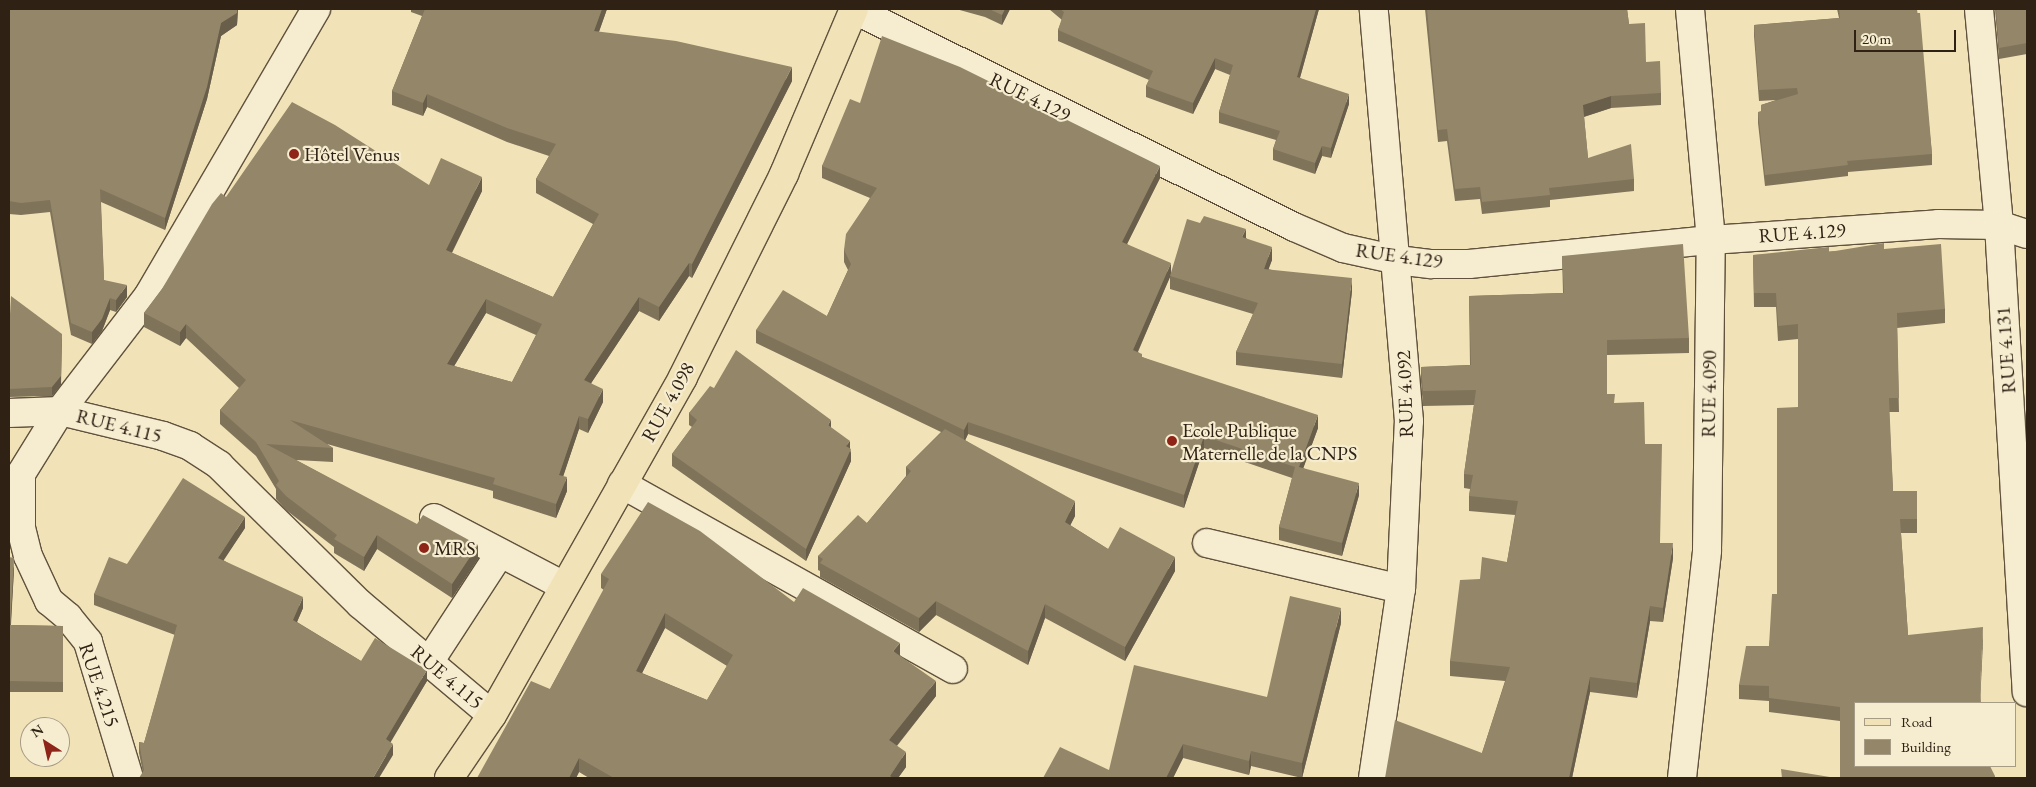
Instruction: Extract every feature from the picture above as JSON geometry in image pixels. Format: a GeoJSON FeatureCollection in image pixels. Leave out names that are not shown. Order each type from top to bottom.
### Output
{"type":"FeatureCollection","features":[{"type":"Feature","properties":{"kind":"main road","name":"RUE 4.098"},"geometry":{"type":"LineString","coordinates":[[449,778],[492,715],[683,377],[784,174],[854,9]]}},
{"type":"Feature","properties":{"kind":"street","name":"RUE 4.115"},"geometry":{"type":"LineString","coordinates":[[316,9],[149,295],[60,411],[162,436],[190,446],[266,510],[360,604],[492,715]]}},
{"type":"Feature","properties":{"kind":"street","name":"RUE 4.129"},"geometry":{"type":"LineString","coordinates":[[854,9],[1294,227],[1343,248],[1397,260],[1432,264],[1469,264],[1711,240],[1938,224],[1999,225],[2027,234]]}},
{"type":"Feature","properties":{"kind":"street","name":"RUE 4.092"},"geometry":{"type":"LineString","coordinates":[[1372,778],[1401,589],[1409,421],[1397,260],[1374,9]]}},
{"type":"Feature","properties":{"kind":"street","name":"RUE 4.090"},"geometry":{"type":"LineString","coordinates":[[1682,778],[1707,550],[1711,240],[1690,9]]}},
{"type":"Feature","properties":{"kind":"street","name":"RUE 4.131"},"geometry":{"type":"LineString","coordinates":[[1979,9],[1999,225],[2027,692]]}},
{"type":"Feature","properties":{"kind":"street"},"geometry":{"type":"LineString","coordinates":[[9,413],[60,411]]}},
{"type":"Feature","properties":{"kind":"street","name":"RUE 4.215"},"geometry":{"type":"LineString","coordinates":[[60,411],[21,474],[21,528],[28,556],[49,601],[68,617],[88,642],[129,778]]}},
{"type":"Feature","properties":{"kind":"street"},"geometry":{"type":"LineString","coordinates":[[622,484],[953,669]]}},
{"type":"Feature","properties":{"kind":"street"},"geometry":{"type":"LineString","coordinates":[[434,518],[564,586]]}},
{"type":"Feature","properties":{"kind":"street"},"geometry":{"type":"LineString","coordinates":[[1207,543],[1401,589]]}},
{"type":"Feature","properties":{"kind":"street"},"geometry":{"type":"LineString","coordinates":[[428,662],[500,553]]}},
{"type":"Feature","properties":{"kind":"building"},"geometry":{"type":"Polygon","coordinates":[[[9,9],[237,9],[237,13],[221,23],[207,87],[165,218],[100,189],[104,280],[127,285],[116,300],[110,298],[102,319],[92,332],[71,323],[50,200],[21,203],[9,201],[9,9]]]}},
{"type":"Feature","properties":{"kind":"building"},"geometry":{"type":"Polygon","coordinates":[[[425,9],[602,9],[594,31],[676,41],[792,67],[692,264],[689,263],[659,307],[639,297],[584,380],[603,389],[588,419],[579,416],[559,475],[567,477],[556,504],[493,484],[495,478],[290,420],[333,448],[266,444],[417,524],[423,515],[478,545],[452,584],[377,535],[364,557],[334,539],[337,535],[286,496],[276,485],[279,481],[256,442],[220,410],[246,380],[186,324],[180,332],[144,313],[162,289],[212,204],[221,193],[226,197],[292,102],[335,125],[429,185],[441,158],[482,177],[446,250],[553,297],[599,214],[536,179],[556,144],[507,128],[427,94],[423,103],[392,91],[425,9]],[[486,299],[447,364],[512,382],[542,324],[486,299]]]}},
{"type":"Feature","properties":{"kind":"building"},"geometry":{"type":"Polygon","coordinates":[[[989,9],[1005,9],[1002,15],[989,9]]]}},
{"type":"Feature","properties":{"kind":"building"},"geometry":{"type":"Polygon","coordinates":[[[1060,9],[1316,9],[1297,77],[1349,94],[1331,148],[1322,146],[1315,163],[1273,149],[1280,131],[1219,112],[1233,65],[1215,58],[1193,103],[1146,86],[1153,71],[1058,30],[1064,12],[1060,9]]]}},
{"type":"Feature","properties":{"kind":"building"},"geometry":{"type":"Polygon","coordinates":[[[1427,9],[1627,9],[1629,24],[1645,23],[1646,62],[1660,61],[1661,93],[1611,96],[1583,105],[1588,158],[1631,144],[1634,179],[1549,188],[1550,195],[1482,202],[1480,187],[1455,189],[1447,129],[1438,130],[1427,9]]]}},
{"type":"Feature","properties":{"kind":"building"},"geometry":{"type":"Polygon","coordinates":[[[1839,9],[1917,9],[1917,13],[1920,13],[1932,154],[1847,161],[1848,165],[1765,175],[1758,112],[1761,111],[1761,105],[1798,94],[1797,88],[1759,90],[1754,25],[1840,18],[1839,9]]]}},
{"type":"Feature","properties":{"kind":"building"},"geometry":{"type":"Polygon","coordinates":[[[1996,9],[2027,9],[2027,43],[1999,48],[1996,9]]]}},
{"type":"Feature","properties":{"kind":"building"},"geometry":{"type":"Polygon","coordinates":[[[882,36],[960,67],[1160,166],[1122,242],[1171,263],[1133,350],[1142,354],[1142,357],[1318,415],[1299,467],[1359,483],[1342,543],[1279,527],[1295,467],[1204,436],[1184,495],[968,422],[964,430],[756,330],[783,290],[827,316],[851,264],[844,250],[846,234],[877,188],[822,166],[850,99],[860,103],[882,36]]]}},
{"type":"Feature","properties":{"kind":"building"},"geometry":{"type":"Polygon","coordinates":[[[1204,216],[1246,229],[1242,237],[1272,247],[1264,269],[1352,278],[1342,364],[1236,352],[1258,303],[1170,276],[1187,219],[1200,223],[1204,216]]]}},
{"type":"Feature","properties":{"kind":"building"},"geometry":{"type":"Polygon","coordinates":[[[1884,243],[1884,249],[1941,244],[1945,309],[1897,313],[1899,398],[1889,398],[1893,491],[1917,491],[1917,519],[1900,519],[1908,635],[1983,627],[1981,702],[1854,702],[1854,767],[1990,767],[1995,778],[1840,778],[1840,707],[1769,698],[1769,686],[1739,685],[1746,646],[1769,646],[1772,594],[1777,594],[1777,408],[1798,407],[1798,324],[1778,326],[1776,293],[1754,293],[1753,255],[1829,247],[1829,252],[1884,243]]]}},
{"type":"Feature","properties":{"kind":"building"},"geometry":{"type":"Polygon","coordinates":[[[1683,244],[1689,338],[1607,340],[1607,394],[1615,394],[1614,403],[1644,402],[1645,444],[1662,444],[1660,543],[1673,543],[1663,608],[1650,606],[1637,683],[1590,677],[1569,778],[1385,778],[1395,720],[1482,753],[1510,667],[1450,661],[1460,580],[1480,579],[1482,557],[1507,562],[1518,501],[1469,496],[1473,475],[1464,474],[1476,390],[1423,391],[1421,367],[1471,365],[1469,296],[1564,293],[1562,256],[1683,244]]]}},
{"type":"Feature","properties":{"kind":"building"},"geometry":{"type":"Polygon","coordinates":[[[11,296],[62,334],[61,376],[52,387],[9,389],[11,296]]]}},
{"type":"Feature","properties":{"kind":"building"},"geometry":{"type":"Polygon","coordinates":[[[736,350],[831,420],[828,425],[850,441],[846,446],[851,449],[806,549],[672,454],[697,420],[689,413],[710,386],[714,388],[736,350]]]}},
{"type":"Feature","properties":{"kind":"building"},"geometry":{"type":"Polygon","coordinates":[[[945,429],[1075,501],[1065,522],[1108,549],[1120,527],[1175,557],[1125,647],[1045,604],[1028,651],[936,601],[919,618],[820,563],[823,559],[818,556],[858,515],[867,523],[911,471],[906,467],[945,429]]]}},
{"type":"Feature","properties":{"kind":"building"},"geometry":{"type":"Polygon","coordinates":[[[183,478],[245,517],[218,558],[303,597],[293,620],[361,661],[375,638],[427,670],[386,739],[393,744],[373,778],[139,778],[144,770],[139,742],[144,743],[177,625],[94,594],[109,557],[127,564],[183,478]]]}},
{"type":"Feature","properties":{"kind":"building"},"geometry":{"type":"Polygon","coordinates":[[[648,502],[700,531],[794,602],[803,588],[900,643],[893,651],[936,681],[889,740],[906,752],[890,776],[893,778],[614,778],[579,758],[569,778],[477,778],[531,681],[550,689],[609,579],[601,574],[648,502]],[[665,613],[636,671],[707,700],[733,655],[665,613]]]}},
{"type":"Feature","properties":{"kind":"building"},"geometry":{"type":"Polygon","coordinates":[[[9,557],[14,558],[10,625],[63,626],[63,682],[9,681],[9,557]]]}},
{"type":"Feature","properties":{"kind":"building"},"geometry":{"type":"Polygon","coordinates":[[[1290,596],[1341,608],[1302,763],[1251,751],[1249,761],[1183,744],[1166,778],[1043,778],[1060,747],[1109,770],[1134,665],[1267,697],[1290,596]]]}},
{"type":"Feature","properties":{"kind":"building"},"geometry":{"type":"Polygon","coordinates":[[[1781,769],[1836,778],[1782,778],[1781,769]]]}},
{"type":"Feature","properties":{"kind":"place","name":"Hôtel Venus"},"geometry":{"type":"Point","coordinates":[294,154]}},
{"type":"Feature","properties":{"kind":"place","name":"Ecole Publique Maternelle de la CNPS"},"geometry":{"type":"Point","coordinates":[1172,441]}},
{"type":"Feature","properties":{"kind":"place","name":"MRS"},"geometry":{"type":"Point","coordinates":[424,548]}}]}
